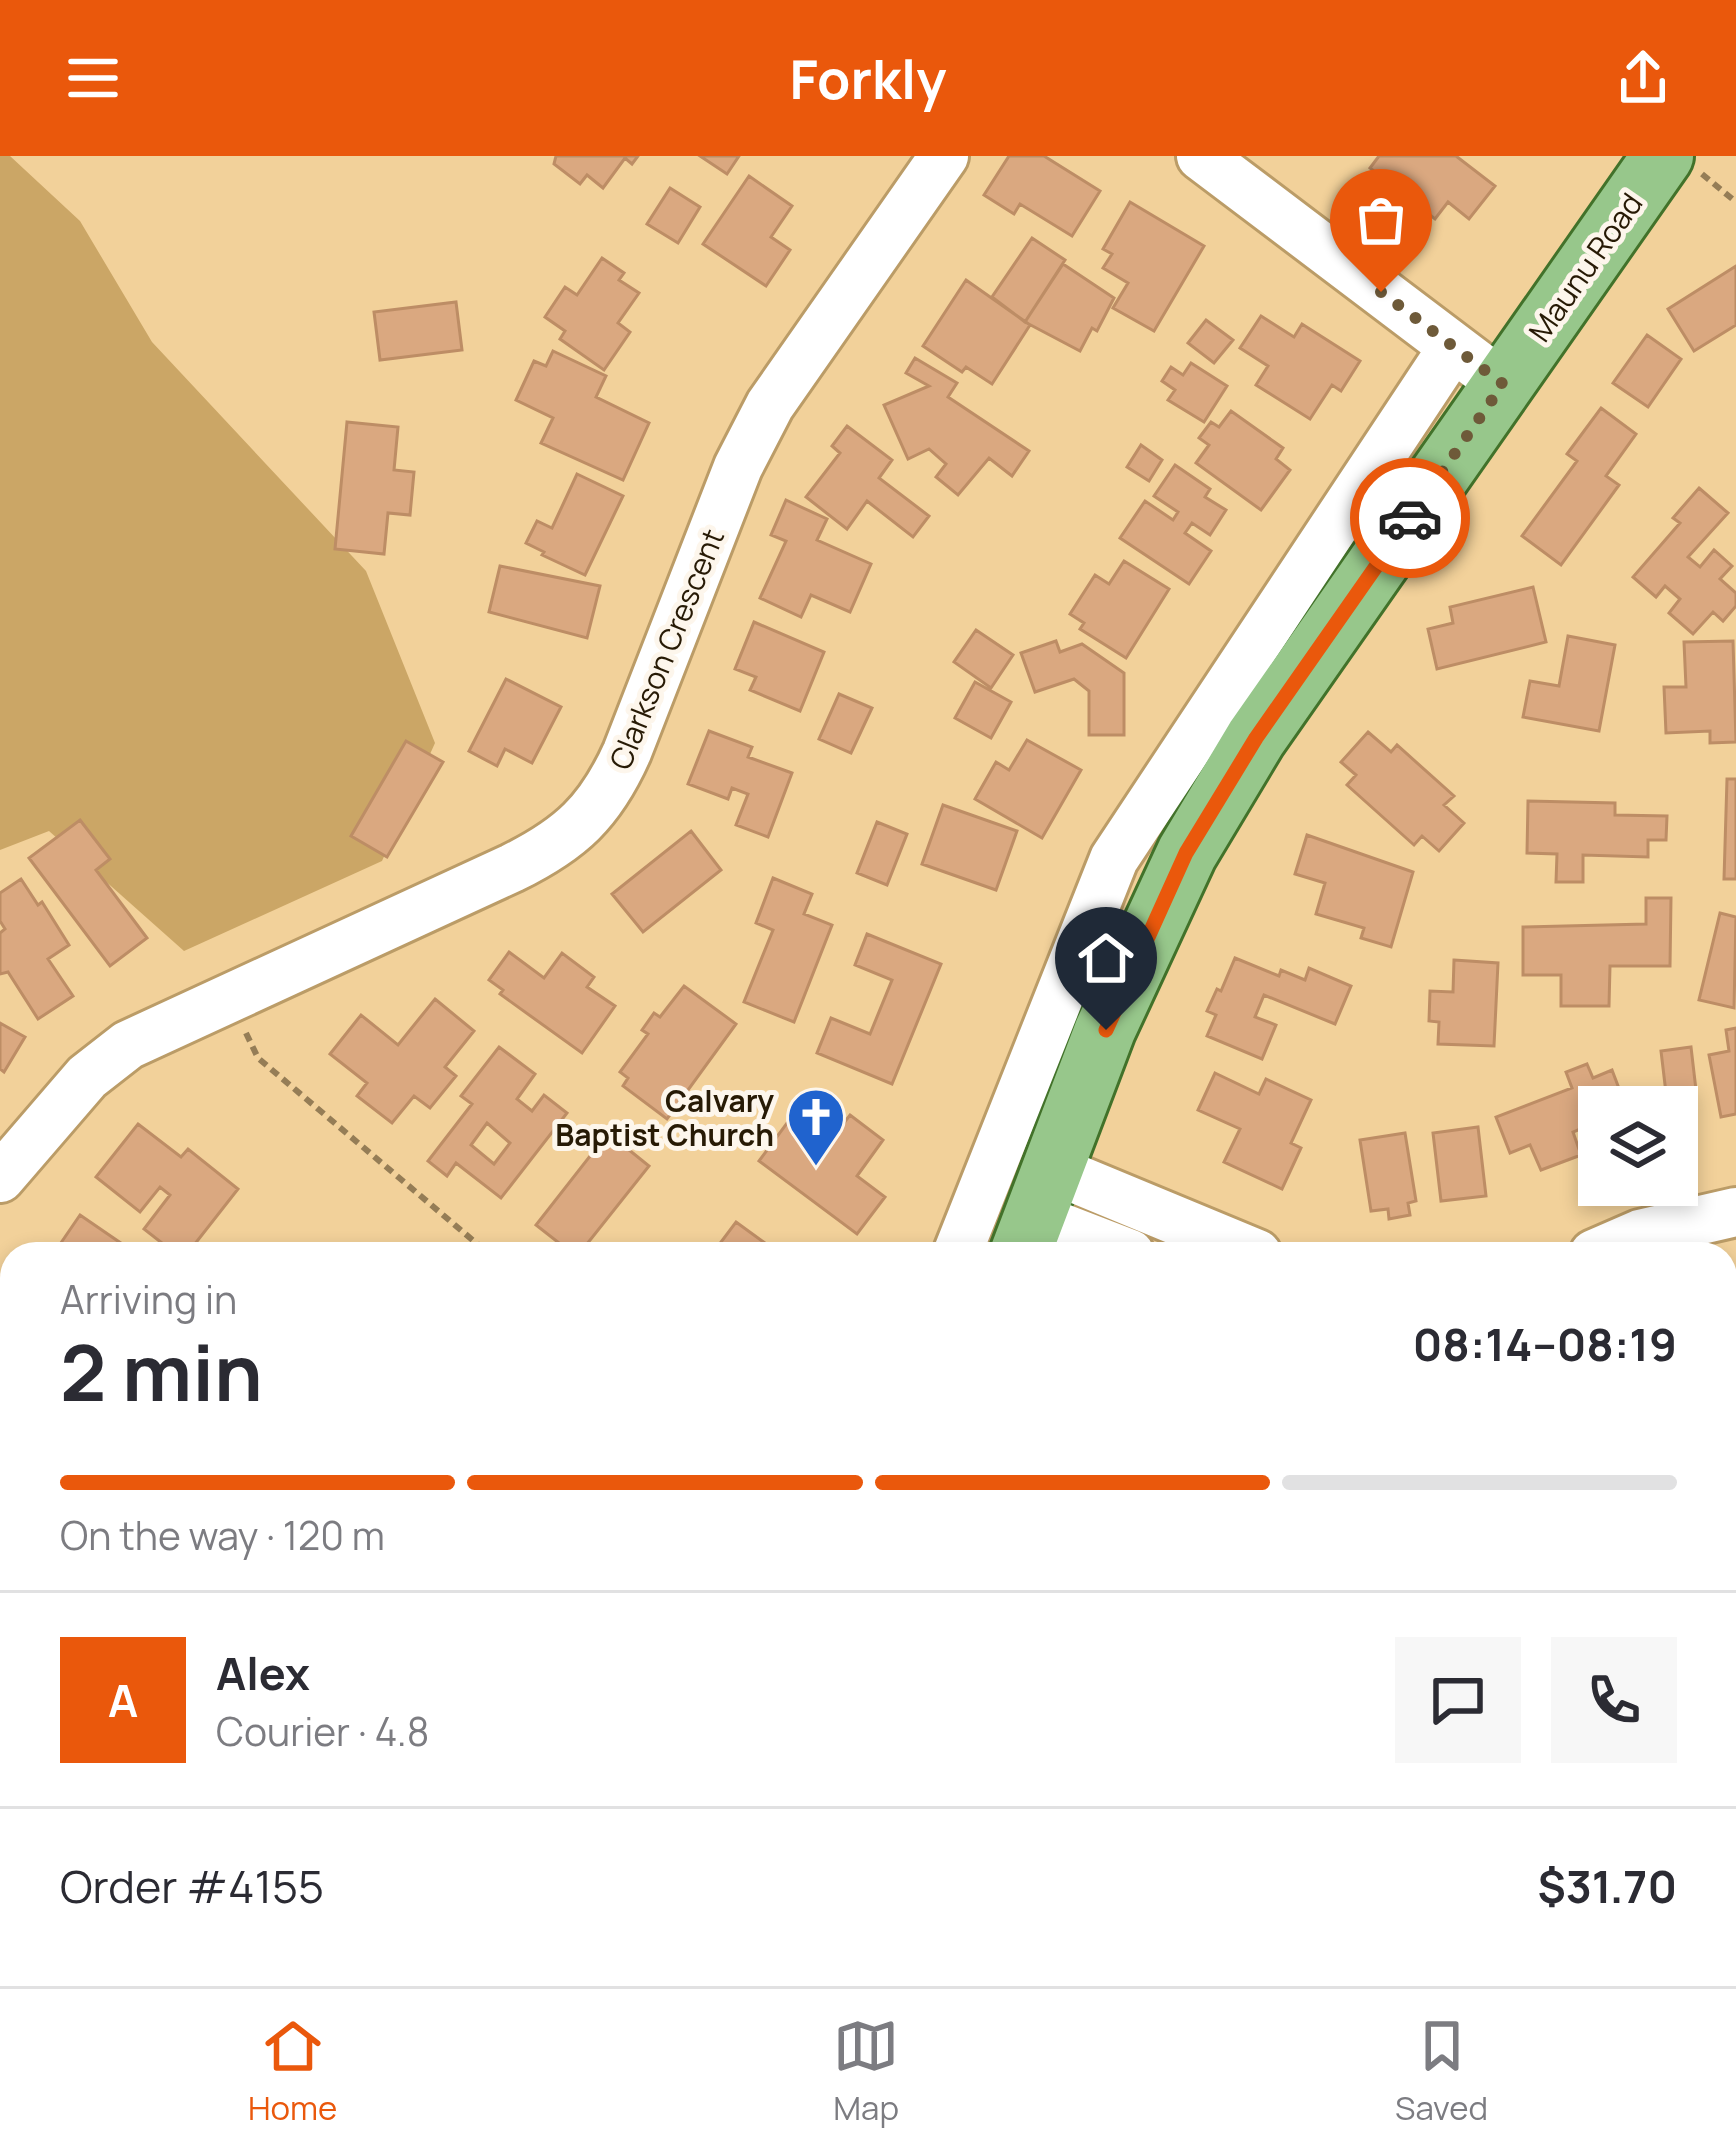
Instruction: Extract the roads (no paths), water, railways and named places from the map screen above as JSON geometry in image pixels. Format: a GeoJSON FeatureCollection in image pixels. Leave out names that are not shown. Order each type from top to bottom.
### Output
{"type":"FeatureCollection","features":[{"type":"Feature","properties":{"kind":"main road","name":"Maunu Road"},"geometry":{"type":"LineString","coordinates":[[1035,1213],[1106,1030],[1186,853],[1256,738],[1503,384],[1680,163]]}},
{"type":"Feature","properties":{"kind":"street","name":"Clarkson Crescent"},"geometry":{"type":"LineString","coordinates":[[0,1178],[87,1077],[128,1045],[532,858],[552,848],[586,819],[610,789],[627,752],[738,467],[770,405],[944,156]]}},
{"type":"Feature","properties":{"kind":"street"},"geometry":{"type":"LineString","coordinates":[[1201,156],[1503,384]]}},
{"type":"Feature","properties":{"kind":"street"},"geometry":{"type":"LineString","coordinates":[[962,1242],[1114,860],[1453,347]]}},
{"type":"Feature","properties":{"kind":"street"},"geometry":{"type":"LineString","coordinates":[[1650,1242],[1736,1212]]}},
{"type":"Feature","properties":{"kind":"street"},"geometry":{"type":"LineString","coordinates":[[1035,1213],[1102,1242]]}},
{"type":"Feature","properties":{"kind":"street"},"geometry":{"type":"LineString","coordinates":[[1035,1213],[1192,1242]]}},
{"type":"Feature","properties":{"kind":"place","name":"Calvary Baptist Church"},"geometry":{"type":"Point","coordinates":[816,1168]}}]}
